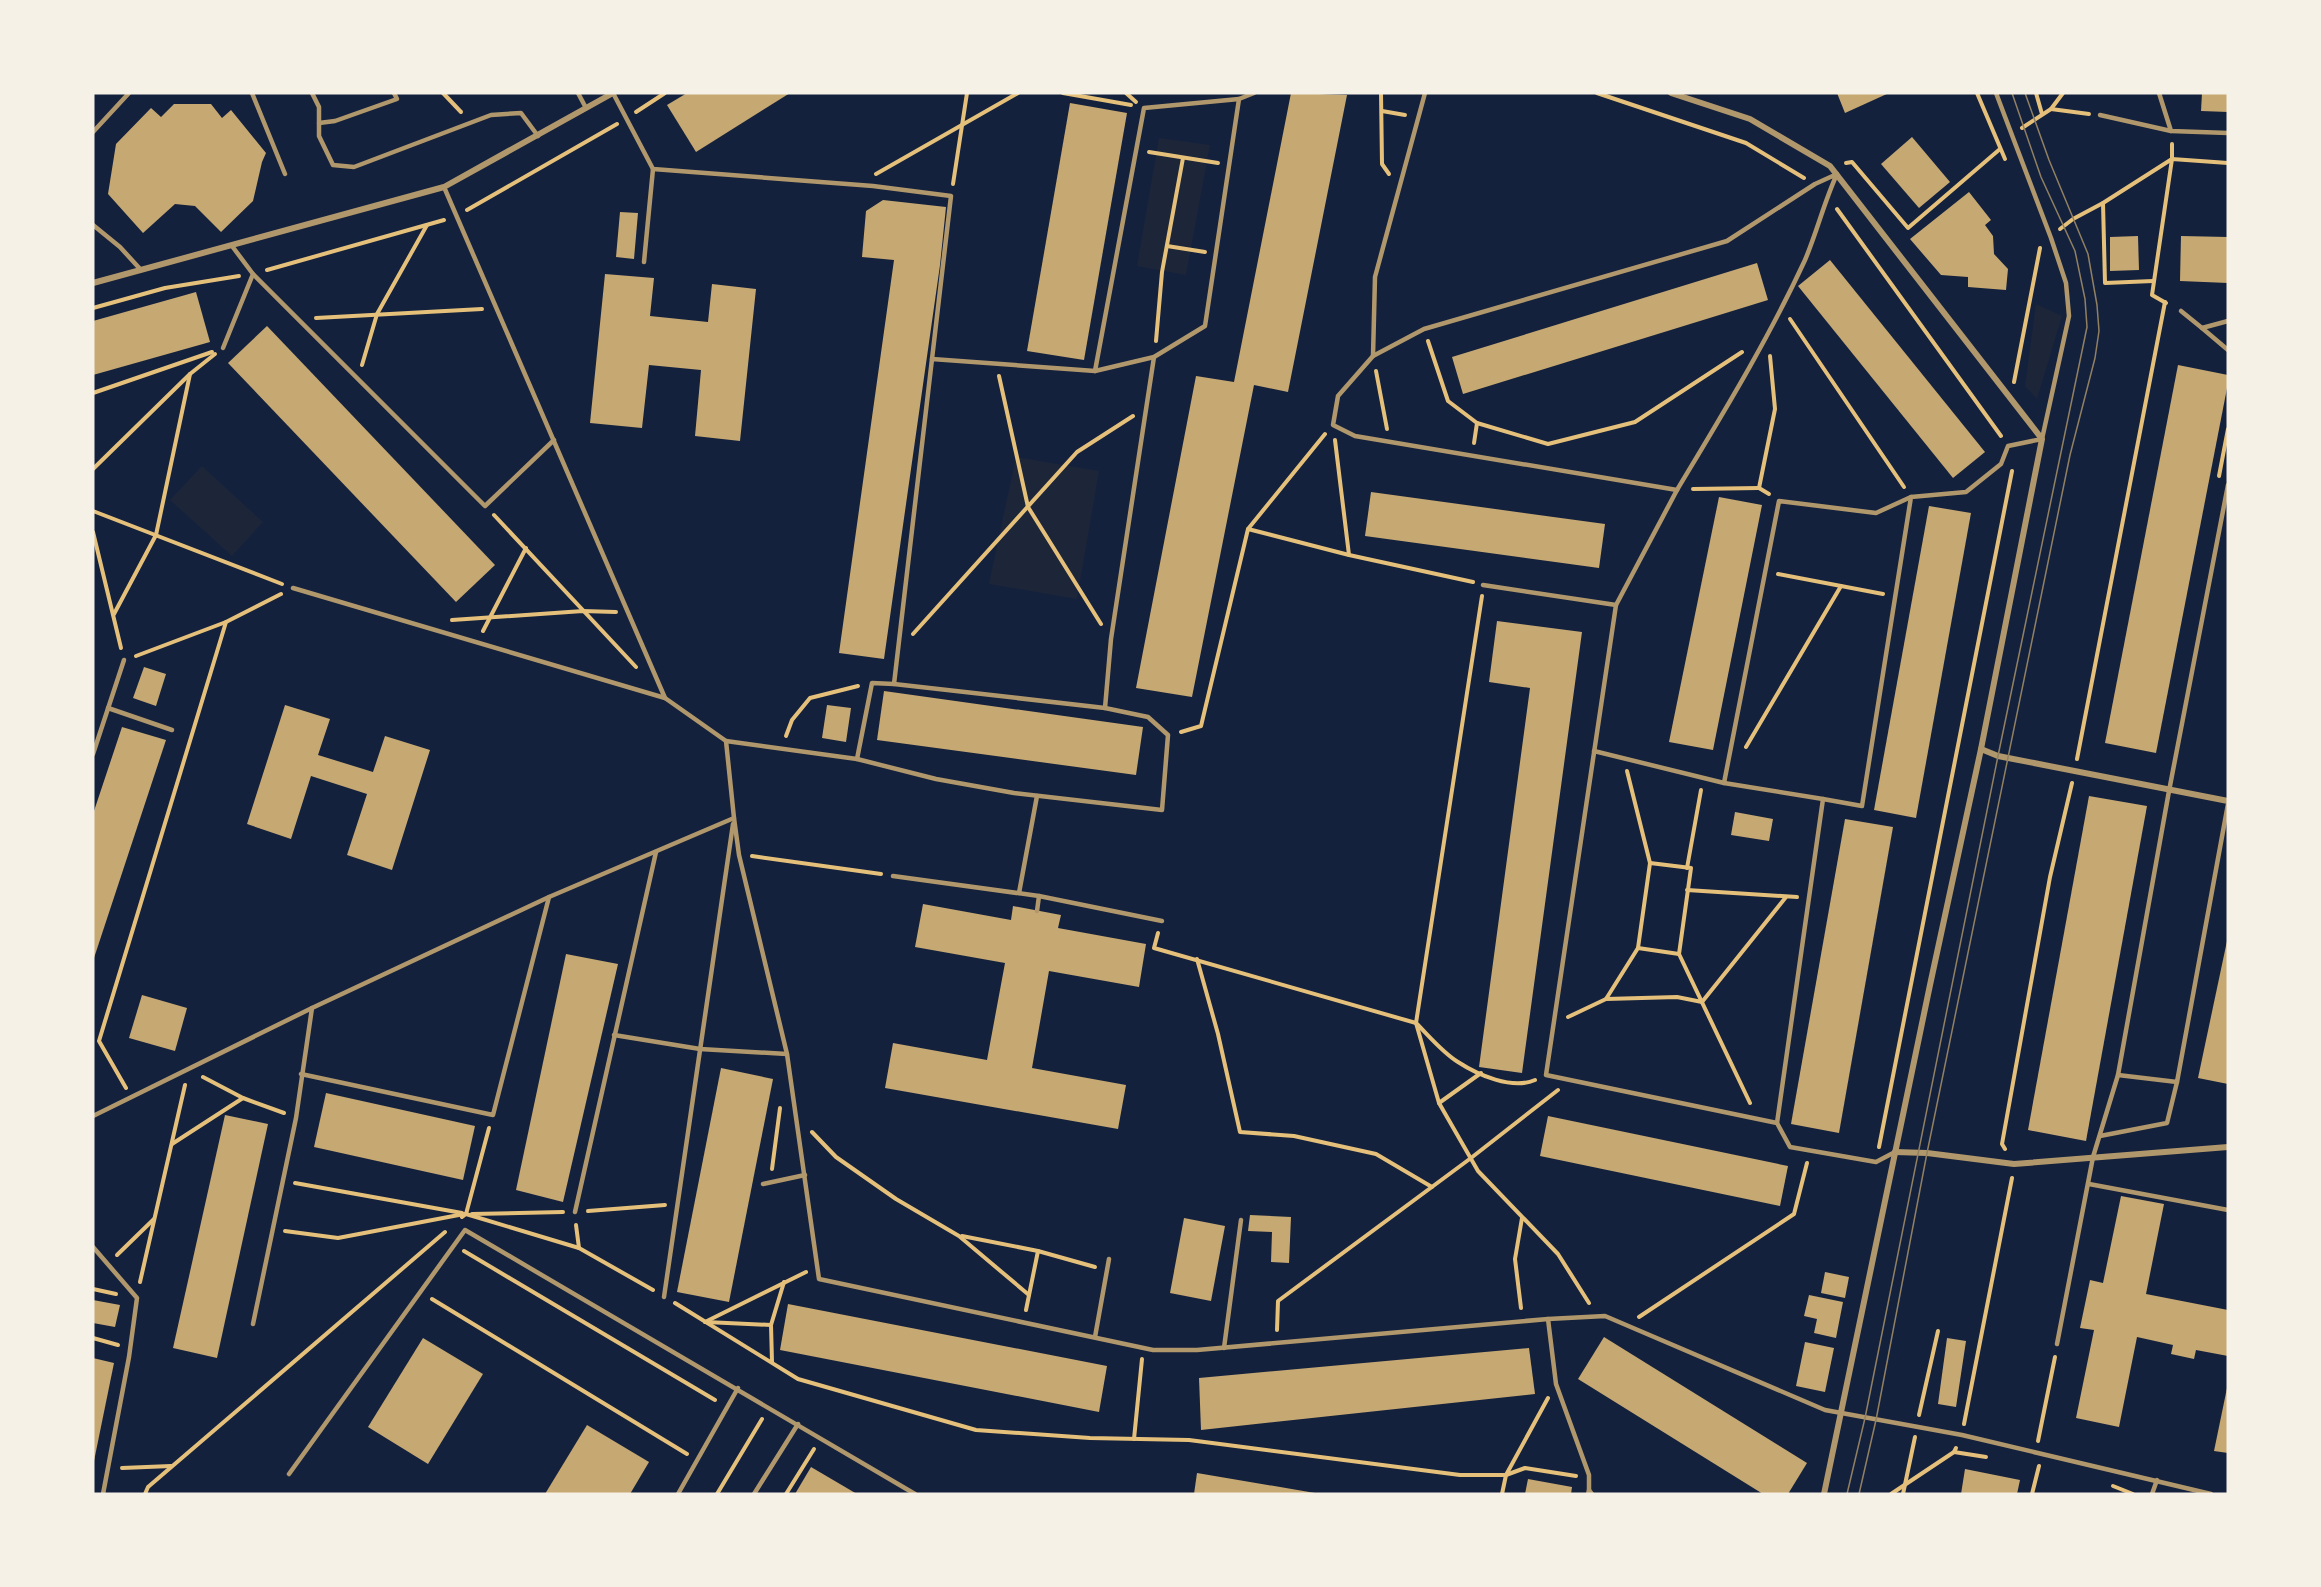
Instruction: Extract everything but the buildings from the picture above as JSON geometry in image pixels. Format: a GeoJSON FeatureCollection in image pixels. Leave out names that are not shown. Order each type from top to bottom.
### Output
{"type":"FeatureCollection","features":[{"type":"Feature","properties":{"kind":"street"},"geometry":{"type":"LineString","coordinates":[[93,283],[444,187],[613,93]]}},
{"type":"Feature","properties":{"kind":"street"},"geometry":{"type":"LineString","coordinates":[[1671,93],[1750,119],[1830,166],[2042,439],[1981,749],[1839,1413],[1824,1494]]}},
{"type":"Feature","properties":{"kind":"street"},"geometry":{"type":"LineString","coordinates":[[1981,749],[1998,756],[2228,803]]}},
{"type":"Feature","properties":{"kind":"street"},"geometry":{"type":"LineString","coordinates":[[1895,1152],[1927,1153],[2014,1164],[2228,1147]]}},
{"type":"Feature","properties":{"kind":"lane"},"geometry":{"type":"LineString","coordinates":[[93,132],[129,93]]}},
{"type":"Feature","properties":{"kind":"lane"},"geometry":{"type":"LineString","coordinates":[[252,93],[285,174]]}},
{"type":"Feature","properties":{"kind":"lane"},"geometry":{"type":"LineString","coordinates":[[312,93],[319,107],[319,136],[333,165],[354,167],[491,115],[521,113],[538,136]]}},
{"type":"Feature","properties":{"kind":"lane"},"geometry":{"type":"LineString","coordinates":[[319,123],[335,121],[397,99],[394,93]]}},
{"type":"Feature","properties":{"kind":"lane"},"geometry":{"type":"LineString","coordinates":[[578,93],[586,108]]}},
{"type":"Feature","properties":{"kind":"lane"},"geometry":{"type":"LineString","coordinates":[[613,93],[653,169],[644,262]]}},
{"type":"Feature","properties":{"kind":"lane"},"geometry":{"type":"LineString","coordinates":[[1095,371],[1144,108],[1239,99],[1254,93]]}},
{"type":"Feature","properties":{"kind":"lane"},"geometry":{"type":"LineString","coordinates":[[1373,356],[1375,277],[1425,93]]}},
{"type":"Feature","properties":{"kind":"lane"},"geometry":{"type":"LineString","coordinates":[[1724,783],[1779,501],[1876,513],[1911,497],[1965,492],[2001,464],[2008,446],[2042,439],[2069,316],[2066,283],[1996,93]]}},
{"type":"Feature","properties":{"kind":"lane"},"geometry":{"type":"LineString","coordinates":[[2159,93],[2171,131]]}},
{"type":"Feature","properties":{"kind":"lane"},"geometry":{"type":"LineString","coordinates":[[932,358],[1095,371],[1154,357],[1205,326],[1239,99]]}},
{"type":"Feature","properties":{"kind":"lane"},"geometry":{"type":"LineString","coordinates":[[2100,115],[2171,131],[2228,133]]}},
{"type":"Feature","properties":{"kind":"lane"},"geometry":{"type":"LineString","coordinates":[[653,169],[873,186],[951,196],[894,684]]}},
{"type":"Feature","properties":{"kind":"lane"},"geometry":{"type":"LineString","coordinates":[[1777,1123],[1546,1075],[1616,604],[1677,490],[1766,338],[1805,258],[1827,195],[1837,174]]}},
{"type":"Feature","properties":{"kind":"lane"},"geometry":{"type":"LineString","coordinates":[[1677,490],[1355,436],[1333,425],[1338,396],[1373,356],[1424,329],[1726,241],[1815,184],[1837,174]]}},
{"type":"Feature","properties":{"kind":"lane"},"geometry":{"type":"LineString","coordinates":[[444,187],[665,698]]}},
{"type":"Feature","properties":{"kind":"lane"},"geometry":{"type":"LineString","coordinates":[[93,225],[120,247],[141,270]]}},
{"type":"Feature","properties":{"kind":"lane"},"geometry":{"type":"LineString","coordinates":[[232,246],[253,274],[485,506],[554,440]]}},
{"type":"Feature","properties":{"kind":"lane"},"geometry":{"type":"LineString","coordinates":[[223,348],[253,274]]}},
{"type":"Feature","properties":{"kind":"lane"},"geometry":{"type":"LineString","coordinates":[[2181,311],[2228,350]]}},
{"type":"Feature","properties":{"kind":"lane"},"geometry":{"type":"LineString","coordinates":[[2202,328],[2228,321]]}},
{"type":"Feature","properties":{"kind":"lane"},"geometry":{"type":"LineString","coordinates":[[1104,708],[1111,639],[1154,357]]}},
{"type":"Feature","properties":{"kind":"lane"},"geometry":{"type":"LineString","coordinates":[[2057,1344],[2093,1157],[2118,1075],[2169,791],[2228,485]]}},
{"type":"Feature","properties":{"kind":"lane"},"geometry":{"type":"LineString","coordinates":[[1594,751],[1724,783],[1862,806],[1911,497]]}},
{"type":"Feature","properties":{"kind":"lane"},"geometry":{"type":"LineString","coordinates":[[1484,585],[1616,604]]}},
{"type":"Feature","properties":{"kind":"lane"},"geometry":{"type":"LineString","coordinates":[[292,588],[665,698],[726,741],[857,759],[936,779],[1037,796],[1162,810],[1168,735],[1148,717],[1104,708],[872,683],[857,759]]}},
{"type":"Feature","properties":{"kind":"lane"},"geometry":{"type":"LineString","coordinates":[[93,754],[124,660]]}},
{"type":"Feature","properties":{"kind":"lane"},"geometry":{"type":"LineString","coordinates":[[108,708],[171,730]]}},
{"type":"Feature","properties":{"kind":"lane"},"geometry":{"type":"LineString","coordinates":[[726,741],[739,855],[787,1054],[819,1279],[1144,1348],[1197,1350],[1522,1321],[1605,1316],[1825,1410],[1962,1435],[2211,1494]]}},
{"type":"Feature","properties":{"kind":"lane"},"geometry":{"type":"LineString","coordinates":[[1019,893],[1037,796]]}},
{"type":"Feature","properties":{"kind":"lane"},"geometry":{"type":"LineString","coordinates":[[1823,799],[1777,1123],[1790,1147],[1876,1162],[1895,1152]]}},
{"type":"Feature","properties":{"kind":"lane"},"geometry":{"type":"LineString","coordinates":[[2100,1136],[2167,1123],[2177,1082],[2228,803]]}},
{"type":"Feature","properties":{"kind":"lane"},"geometry":{"type":"LineString","coordinates":[[93,1116],[312,1008],[549,897],[734,818]]}},
{"type":"Feature","properties":{"kind":"lane"},"geometry":{"type":"LineString","coordinates":[[664,1297],[734,818]]}},
{"type":"Feature","properties":{"kind":"lane"},"geometry":{"type":"LineString","coordinates":[[575,1212],[656,852]]}},
{"type":"Feature","properties":{"kind":"lane"},"geometry":{"type":"LineString","coordinates":[[893,876],[1039,896],[1162,921]]}},
{"type":"Feature","properties":{"kind":"lane"},"geometry":{"type":"LineString","coordinates":[[1037,911],[1039,896]]}},
{"type":"Feature","properties":{"kind":"lane"},"geometry":{"type":"LineString","coordinates":[[301,1074],[493,1115],[549,897]]}},
{"type":"Feature","properties":{"kind":"lane"},"geometry":{"type":"LineString","coordinates":[[253,1324],[296,1118],[312,1008]]}},
{"type":"Feature","properties":{"kind":"lane"},"geometry":{"type":"LineString","coordinates":[[614,1035],[700,1049],[787,1054]]}},
{"type":"Feature","properties":{"kind":"lane"},"geometry":{"type":"LineString","coordinates":[[2118,1075],[2177,1082]]}},
{"type":"Feature","properties":{"kind":"lane"},"geometry":{"type":"LineString","coordinates":[[763,1184],[805,1175]]}},
{"type":"Feature","properties":{"kind":"lane"},"geometry":{"type":"LineString","coordinates":[[2089,1184],[2228,1210]]}},
{"type":"Feature","properties":{"kind":"lane"},"geometry":{"type":"LineString","coordinates":[[1224,1348],[1241,1220]]}},
{"type":"Feature","properties":{"kind":"lane"},"geometry":{"type":"LineString","coordinates":[[290,1473],[465,1230],[738,1388],[915,1494]]}},
{"type":"Feature","properties":{"kind":"lane"},"geometry":{"type":"LineString","coordinates":[[93,1247],[136,1298],[130,1348],[103,1494]]}},
{"type":"Feature","properties":{"kind":"lane"},"geometry":{"type":"LineString","coordinates":[[1095,1338],[1109,1259]]}},
{"type":"Feature","properties":{"kind":"lane"},"geometry":{"type":"LineString","coordinates":[[1548,1319],[1556,1384],[1589,1475],[1590,1493]]}},
{"type":"Feature","properties":{"kind":"lane"},"geometry":{"type":"LineString","coordinates":[[678,1494],[738,1388]]}},
{"type":"Feature","properties":{"kind":"lane"},"geometry":{"type":"LineString","coordinates":[[754,1494],[798,1424]]}},
{"type":"Feature","properties":{"kind":"lane"},"geometry":{"type":"LineString","coordinates":[[2152,1494],[2157,1480]]}},
{"type":"Feature","properties":{"kind":"path"},"geometry":{"type":"LineString","coordinates":[[443,93],[470,123]]}},
{"type":"Feature","properties":{"kind":"path"},"geometry":{"type":"LineString","coordinates":[[93,308],[165,288],[253,274],[458,216],[626,119],[665,93]]}},
{"type":"Feature","properties":{"kind":"path"},"geometry":{"type":"LineString","coordinates":[[951,196],[967,93]]}},
{"type":"Feature","properties":{"kind":"path"},"geometry":{"type":"LineString","coordinates":[[873,186],[876,173],[1018,93]]}},
{"type":"Feature","properties":{"kind":"path"},"geometry":{"type":"LineString","coordinates":[[1063,93],[1144,108]]}},
{"type":"Feature","properties":{"kind":"path"},"geometry":{"type":"LineString","coordinates":[[1381,93],[1382,164],[1399,189]]}},
{"type":"Feature","properties":{"kind":"path"},"geometry":{"type":"LineString","coordinates":[[1977,93],[2000,148]]}},
{"type":"Feature","properties":{"kind":"path"},"geometry":{"type":"LineString","coordinates":[[2036,93],[2042,114]]}},
{"type":"Feature","properties":{"kind":"path"},"geometry":{"type":"LineString","coordinates":[[1830,166],[1851,162],[1908,228],[2000,148],[2012,133],[2025,128],[2051,109],[2063,93]]}},
{"type":"Feature","properties":{"kind":"path"},"geometry":{"type":"LineString","coordinates":[[2051,109],[2100,115]]}},
{"type":"Feature","properties":{"kind":"path"},"geometry":{"type":"LineString","coordinates":[[1382,111],[1419,118]]}},
{"type":"Feature","properties":{"kind":"path"},"geometry":{"type":"LineString","coordinates":[[2171,131],[2172,159],[2152,281],[2152,295],[2181,311]]}},
{"type":"Feature","properties":{"kind":"path"},"geometry":{"type":"LineString","coordinates":[[1136,150],[1229,165]]}},
{"type":"Feature","properties":{"kind":"path"},"geometry":{"type":"LineString","coordinates":[[1154,357],[1162,272],[1183,158]]}},
{"type":"Feature","properties":{"kind":"path"},"geometry":{"type":"LineString","coordinates":[[2051,238],[2073,219],[2103,203],[2172,159],[2228,163]]}},
{"type":"Feature","properties":{"kind":"path"},"geometry":{"type":"LineString","coordinates":[[2103,203],[2105,283],[2152,281]]}},
{"type":"Feature","properties":{"kind":"path"},"geometry":{"type":"LineString","coordinates":[[358,380],[377,314],[427,225]]}},
{"type":"Feature","properties":{"kind":"path"},"geometry":{"type":"LineString","coordinates":[[2012,398],[2041,241]]}},
{"type":"Feature","properties":{"kind":"path"},"geometry":{"type":"LineString","coordinates":[[1167,246],[1216,254]]}},
{"type":"Feature","properties":{"kind":"path"},"geometry":{"type":"LineString","coordinates":[[1891,1494],[1954,1452],[1962,1435],[2014,1164],[2001,1144],[2050,877],[2075,770],[2165,302]]}},
{"type":"Feature","properties":{"kind":"path"},"geometry":{"type":"LineString","coordinates":[[1782,306],[1911,497]]}},
{"type":"Feature","properties":{"kind":"path"},"geometry":{"type":"LineString","coordinates":[[297,318],[498,308]]}},
{"type":"Feature","properties":{"kind":"path"},"geometry":{"type":"LineString","coordinates":[[1424,329],[1448,400],[1477,423],[1548,444],[1635,422],[1766,338],[1772,362],[1775,409],[1759,488]]}},
{"type":"Feature","properties":{"kind":"path"},"geometry":{"type":"LineString","coordinates":[[93,469],[190,374],[223,348]]}},
{"type":"Feature","properties":{"kind":"path"},"geometry":{"type":"LineString","coordinates":[[93,393],[223,348]]}},
{"type":"Feature","properties":{"kind":"path"},"geometry":{"type":"LineString","coordinates":[[1373,356],[1389,441]]}},
{"type":"Feature","properties":{"kind":"path"},"geometry":{"type":"LineString","coordinates":[[996,363],[1028,507],[1062,565],[1111,639]]}},
{"type":"Feature","properties":{"kind":"path"},"geometry":{"type":"LineString","coordinates":[[113,615],[156,535],[190,374]]}},
{"type":"Feature","properties":{"kind":"path"},"geometry":{"type":"LineString","coordinates":[[897,652],[1077,452],[1145,408]]}},
{"type":"Feature","properties":{"kind":"path"},"geometry":{"type":"LineString","coordinates":[[1473,455],[1477,423]]}},
{"type":"Feature","properties":{"kind":"path"},"geometry":{"type":"LineString","coordinates":[[1168,735],[1201,726],[1248,529],[1333,425]]}},
{"type":"Feature","properties":{"kind":"path"},"geometry":{"type":"LineString","coordinates":[[1333,425],[1349,555]]}},
{"type":"Feature","properties":{"kind":"path"},"geometry":{"type":"LineString","coordinates":[[1677,490],[1759,488],[1779,501]]}},
{"type":"Feature","properties":{"kind":"path"},"geometry":{"type":"LineString","coordinates":[[485,506],[640,672]]}},
{"type":"Feature","properties":{"kind":"path"},"geometry":{"type":"LineString","coordinates":[[93,511],[292,588]]}},
{"type":"Feature","properties":{"kind":"path"},"geometry":{"type":"LineString","coordinates":[[1248,529],[1349,555],[1484,585],[1416,1023],[1439,1103],[1478,1171],[1558,1254],[1597,1317]]}},
{"type":"Feature","properties":{"kind":"path"},"geometry":{"type":"LineString","coordinates":[[93,532],[124,660],[226,622],[292,588]]}},
{"type":"Feature","properties":{"kind":"path"},"geometry":{"type":"LineString","coordinates":[[478,643],[526,548]]}},
{"type":"Feature","properties":{"kind":"path"},"geometry":{"type":"LineString","coordinates":[[1765,572],[1896,596]]}},
{"type":"Feature","properties":{"kind":"path"},"geometry":{"type":"LineString","coordinates":[[1742,754],[1841,586]]}},
{"type":"Feature","properties":{"kind":"path"},"geometry":{"type":"LineString","coordinates":[[444,620],[583,611],[628,612]]}},
{"type":"Feature","properties":{"kind":"path"},"geometry":{"type":"LineString","coordinates":[[131,1097],[99,1041],[226,622]]}},
{"type":"Feature","properties":{"kind":"path"},"geometry":{"type":"LineString","coordinates":[[781,748],[792,720],[810,698],[872,683]]}},
{"type":"Feature","properties":{"kind":"path"},"geometry":{"type":"LineString","coordinates":[[1606,999],[1638,948],[1650,862],[1624,758]]}},
{"type":"Feature","properties":{"kind":"path"},"geometry":{"type":"LineString","coordinates":[[1687,868],[1703,778]]}},
{"type":"Feature","properties":{"kind":"path"},"geometry":{"type":"LineString","coordinates":[[739,855],[893,876]]}},
{"type":"Feature","properties":{"kind":"path"},"geometry":{"type":"LineString","coordinates":[[1650,862],[1691,868],[1679,954],[1757,1119]]}},
{"type":"Feature","properties":{"kind":"path"},"geometry":{"type":"LineString","coordinates":[[1688,890],[1809,898]]}},
{"type":"Feature","properties":{"kind":"path"},"geometry":{"type":"LineString","coordinates":[[1702,1002],[1786,897]]}},
{"type":"Feature","properties":{"kind":"path"},"geometry":{"type":"LineString","coordinates":[[1162,921],[1154,948],[1416,1023],[1457,1062],[1498,1081],[1525,1084],[1546,1075]]}},
{"type":"Feature","properties":{"kind":"path"},"geometry":{"type":"LineString","coordinates":[[1638,948],[1679,954]]}},
{"type":"Feature","properties":{"kind":"path"},"geometry":{"type":"LineString","coordinates":[[1197,959],[1218,1034],[1240,1132],[1294,1136],[1376,1154],[1432,1187]]}},
{"type":"Feature","properties":{"kind":"path"},"geometry":{"type":"LineString","coordinates":[[1554,1024],[1606,999],[1677,998],[1702,1002]]}},
{"type":"Feature","properties":{"kind":"path"},"geometry":{"type":"LineString","coordinates":[[136,1298],[188,1070],[243,1098],[296,1118]]}},
{"type":"Feature","properties":{"kind":"path"},"geometry":{"type":"LineString","coordinates":[[1439,1103],[1481,1073]]}},
{"type":"Feature","properties":{"kind":"path"},"geometry":{"type":"LineString","coordinates":[[1276,1343],[1278,1301],[1471,1158],[1571,1080]]}},
{"type":"Feature","properties":{"kind":"path"},"geometry":{"type":"LineString","coordinates":[[172,1144],[243,1098]]}},
{"type":"Feature","properties":{"kind":"path"},"geometry":{"type":"LineString","coordinates":[[770,1182],[781,1101]]}},
{"type":"Feature","properties":{"kind":"path"},"geometry":{"type":"LineString","coordinates":[[796,1114],[836,1157],[896,1199],[959,1236],[1029,1295]]}},
{"type":"Feature","properties":{"kind":"path"},"geometry":{"type":"LineString","coordinates":[[457,1222],[466,1214],[493,1115]]}},
{"type":"Feature","properties":{"kind":"path"},"geometry":{"type":"LineString","coordinates":[[1626,1325],[1794,1214],[1810,1150]]}},
{"type":"Feature","properties":{"kind":"path"},"geometry":{"type":"LineString","coordinates":[[297,1183],[466,1214],[579,1248],[798,1379],[976,1430],[1189,1440],[1460,1475],[1506,1475],[1525,1468],[1575,1475],[1590,1493]]}},
{"type":"Feature","properties":{"kind":"path"},"geometry":{"type":"LineString","coordinates":[[575,1212],[579,1248]]}},
{"type":"Feature","properties":{"kind":"path"},"geometry":{"type":"LineString","coordinates":[[273,1230],[338,1239],[466,1214]]}},
{"type":"Feature","properties":{"kind":"path"},"geometry":{"type":"LineString","coordinates":[[1522,1217],[1515,1259],[1522,1321]]}},
{"type":"Feature","properties":{"kind":"path"},"geometry":{"type":"LineString","coordinates":[[108,1263],[155,1218]]}},
{"type":"Feature","properties":{"kind":"path"},"geometry":{"type":"LineString","coordinates":[[145,1494],[148,1487],[172,1466],[448,1229]]}},
{"type":"Feature","properties":{"kind":"path"},"geometry":{"type":"LineString","coordinates":[[959,1236],[1038,1251],[1107,1271]]}},
{"type":"Feature","properties":{"kind":"path"},"geometry":{"type":"LineString","coordinates":[[462,1250],[718,1402],[713,1410]]}},
{"type":"Feature","properties":{"kind":"path"},"geometry":{"type":"LineString","coordinates":[[1023,1322],[1038,1251]]}},
{"type":"Feature","properties":{"kind":"path"},"geometry":{"type":"LineString","coordinates":[[705,1322],[817,1267]]}},
{"type":"Feature","properties":{"kind":"path"},"geometry":{"type":"LineString","coordinates":[[772,1363],[771,1325],[784,1282]]}},
{"type":"Feature","properties":{"kind":"path"},"geometry":{"type":"LineString","coordinates":[[429,1297],[688,1454],[693,1445]]}},
{"type":"Feature","properties":{"kind":"path"},"geometry":{"type":"LineString","coordinates":[[705,1322],[771,1325]]}},
{"type":"Feature","properties":{"kind":"path"},"geometry":{"type":"LineString","coordinates":[[93,1338],[130,1348]]}},
{"type":"Feature","properties":{"kind":"path"},"geometry":{"type":"LineString","coordinates":[[2032,1494],[2039,1465],[2036,1452],[2057,1344]]}},
{"type":"Feature","properties":{"kind":"path"},"geometry":{"type":"LineString","coordinates":[[1134,1439],[1144,1348]]}},
{"type":"Feature","properties":{"kind":"path"},"geometry":{"type":"LineString","coordinates":[[1502,1494],[1506,1475],[1556,1384]]}},
{"type":"Feature","properties":{"kind":"path"},"geometry":{"type":"LineString","coordinates":[[717,1494],[764,1416],[756,1411]]}},
{"type":"Feature","properties":{"kind":"path"},"geometry":{"type":"LineString","coordinates":[[786,1494],[816,1447],[793,1432]]}},
{"type":"Feature","properties":{"kind":"path"},"geometry":{"type":"LineString","coordinates":[[107,1469],[172,1466]]}},
{"type":"Feature","properties":{"kind":"shaded area"},"geometry":{"type":"Polygon","coordinates":[[[1159,138],[1210,145],[1186,275],[1137,266],[1159,138]]]}},
{"type":"Feature","properties":{"kind":"shaded area"},"geometry":{"type":"Polygon","coordinates":[[[2036,304],[2062,316],[2037,399],[2025,386],[2036,304]]]}},
{"type":"Feature","properties":{"kind":"shaded area"},"geometry":{"type":"Polygon","coordinates":[[[1016,457],[1099,471],[1077,599],[989,584],[1016,457]]]}},
{"type":"Feature","properties":{"kind":"shaded area"},"geometry":{"type":"Polygon","coordinates":[[[202,466],[263,522],[232,556],[170,500],[202,466]]]}},
{"type":"Feature","properties":{"kind":"tram line"},"geometry":{"type":"LineString","coordinates":[[1847,1494],[1865,1418],[2087,327],[2085,299],[2075,251],[2041,177],[2012,93]]}},
{"type":"Feature","properties":{"kind":"tram line"},"geometry":{"type":"LineString","coordinates":[[1859,1494],[1876,1420],[1927,1153],[2070,455],[2095,358],[2099,331],[2088,254],[2049,160],[2025,93]]}}]}
